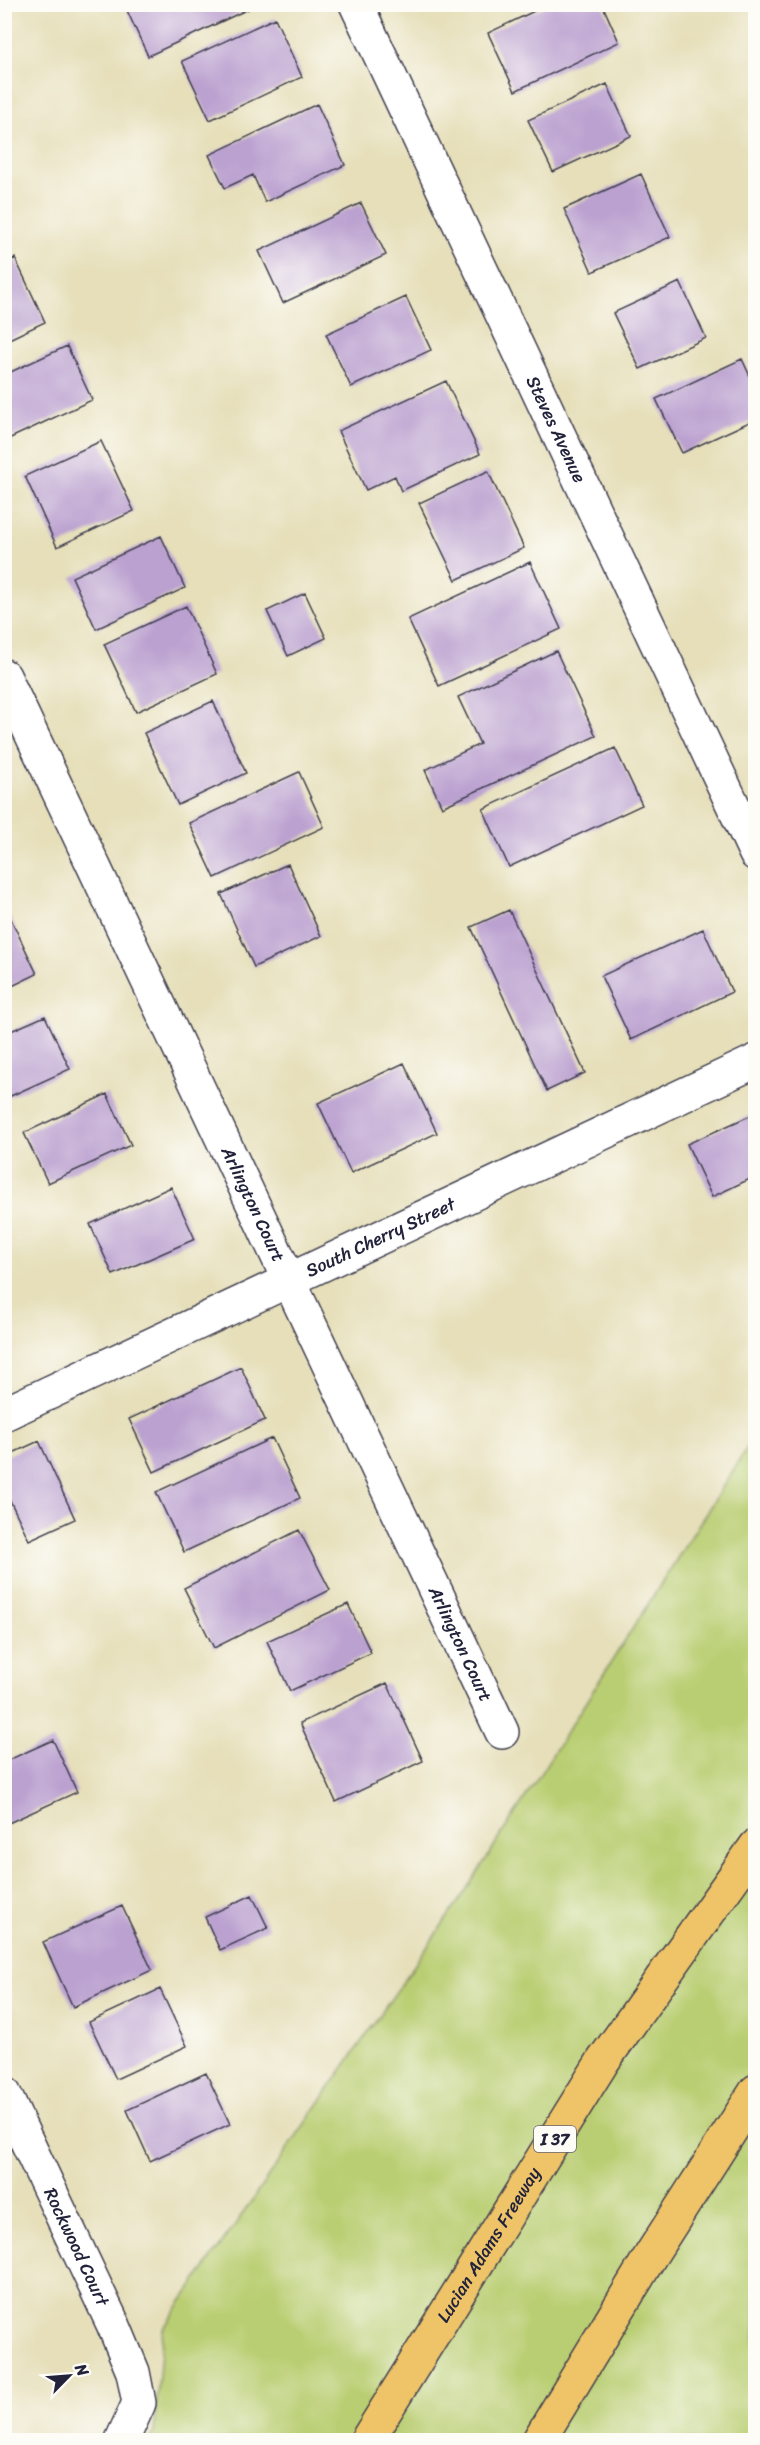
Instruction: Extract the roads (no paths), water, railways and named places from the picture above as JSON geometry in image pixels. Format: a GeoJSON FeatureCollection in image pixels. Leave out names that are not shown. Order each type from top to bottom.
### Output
{"type":"FeatureCollection","features":[{"type":"Feature","properties":{"kind":"highway","name":"Lucian Adams Freeway"},"geometry":{"type":"LineString","coordinates":[[367,2440],[603,2061],[756,1846]]}},
{"type":"Feature","properties":{"kind":"highway"},"geometry":{"type":"LineString","coordinates":[[539,2440],[651,2255],[756,2091]]}},
{"type":"Feature","properties":{"kind":"street","name":"Steves Avenue"},"geometry":{"type":"LineString","coordinates":[[356,4],[756,854]]}},
{"type":"Feature","properties":{"kind":"street","name":"Arlington Court"},"geometry":{"type":"LineString","coordinates":[[4,676],[502,1732]]}},
{"type":"Feature","properties":{"kind":"street","name":"South Cherry Street"},"geometry":{"type":"LineString","coordinates":[[4,1414],[756,1061]]}},
{"type":"Feature","properties":{"kind":"street","name":"Rockwood Court"},"geometry":{"type":"LineString","coordinates":[[4,2093],[133,2372],[140,2403],[122,2440]]}}]}
